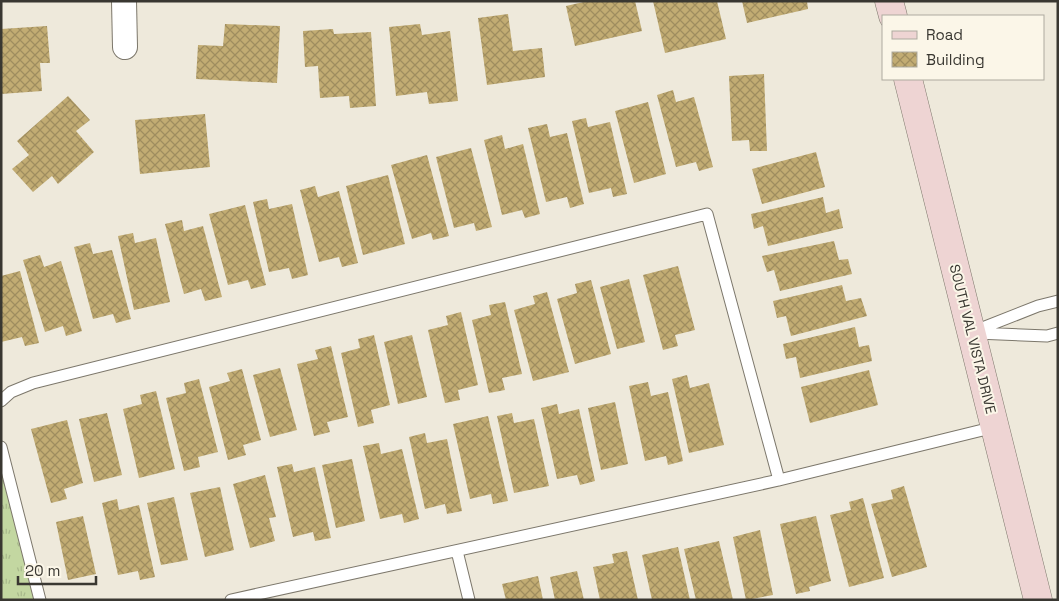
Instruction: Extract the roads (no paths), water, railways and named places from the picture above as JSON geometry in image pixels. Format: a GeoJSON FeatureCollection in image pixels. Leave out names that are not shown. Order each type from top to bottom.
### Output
{"type":"FeatureCollection","features":[{"type":"Feature","properties":{"kind":"main road"},"geometry":{"type":"LineString","coordinates":[[889,1],[893,15]]}},
{"type":"Feature","properties":{"kind":"main road","name":"SOUTH VAL VISTA DRIVE"},"geometry":{"type":"LineString","coordinates":[[908,80],[1038,600]]}},
{"type":"Feature","properties":{"kind":"street"},"geometry":{"type":"LineString","coordinates":[[124,1],[126,47]]}},
{"type":"Feature","properties":{"kind":"lane"},"geometry":{"type":"LineString","coordinates":[[1,401],[12,392],[32,383],[707,214],[779,480]]}},
{"type":"Feature","properties":{"kind":"lane"},"geometry":{"type":"LineString","coordinates":[[972,332],[1038,306],[1058,301]]}},
{"type":"Feature","properties":{"kind":"lane"},"geometry":{"type":"LineString","coordinates":[[972,332],[1047,336],[1058,333]]}},
{"type":"Feature","properties":{"kind":"lane"},"geometry":{"type":"LineString","coordinates":[[231,600],[779,480],[995,427]]}},
{"type":"Feature","properties":{"kind":"lane"},"geometry":{"type":"LineString","coordinates":[[1,447],[40,600]]}},
{"type":"Feature","properties":{"kind":"lane"},"geometry":{"type":"LineString","coordinates":[[457,551],[469,600]]}}]}
